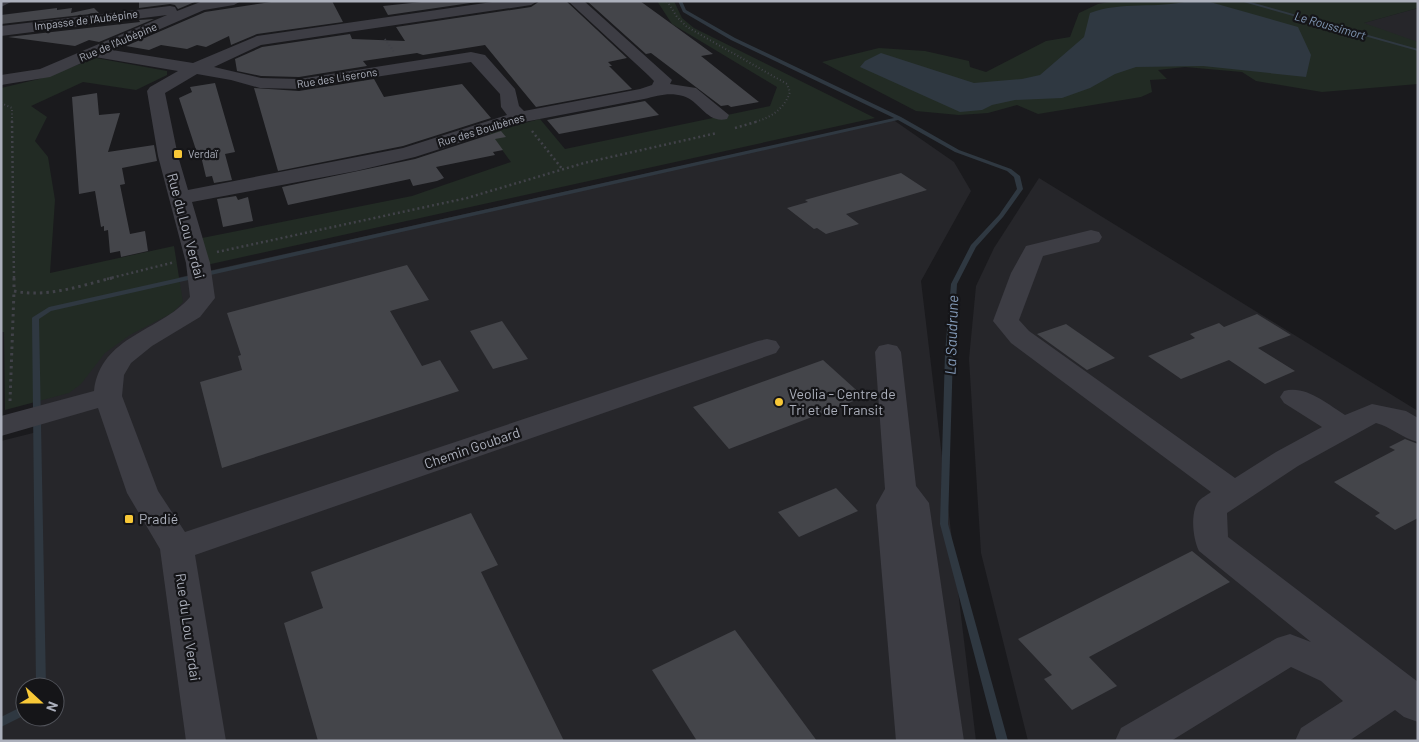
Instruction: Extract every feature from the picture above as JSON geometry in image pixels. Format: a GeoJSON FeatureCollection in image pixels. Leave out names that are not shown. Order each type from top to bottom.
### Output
{"type":"FeatureCollection","features":[{"type":"Feature","properties":{"kind":"street"},"geometry":{"type":"LineString","coordinates":[[1,3],[6,1]]}},
{"type":"Feature","properties":{"kind":"street","name":"Rue de l'Aubépine"},"geometry":{"type":"LineString","coordinates":[[2,81],[44,73],[201,6],[234,1]]}},
{"type":"Feature","properties":{"kind":"street"},"geometry":{"type":"LineString","coordinates":[[365,8],[380,22],[531,1]]}},
{"type":"Feature","properties":{"kind":"street"},"geometry":{"type":"LineString","coordinates":[[575,1],[663,80],[660,88],[690,92],[720,115]]}},
{"type":"Feature","properties":{"kind":"street","name":"Impasse de l'Aubépine"},"geometry":{"type":"LineString","coordinates":[[1,31],[201,6]]}},
{"type":"Feature","properties":{"kind":"street","name":"Rue du Lou Verdai"},"geometry":{"type":"LineString","coordinates":[[206,741],[177,548],[143,493],[108,396],[110,375],[121,358],[143,340],[191,312],[203,298],[199,269],[168,156],[156,91],[194,69],[257,41],[380,22]]}},
{"type":"Feature","properties":{"kind":"street","name":"Rue des Liserons"},"geometry":{"type":"LineString","coordinates":[[94,52],[234,75],[260,84],[281,85],[299,84],[471,57],[479,59],[509,93],[510,107],[520,117]]}},
{"type":"Feature","properties":{"kind":"street","name":"Rue des Boulbènes"},"geometry":{"type":"LineString","coordinates":[[179,198],[365,163],[408,153],[520,117],[644,94],[660,88]]}},
{"type":"Feature","properties":{"kind":"street"},"geometry":{"type":"LineString","coordinates":[[1091,237],[1034,251],[1023,272],[1006,321],[1020,337],[1178,445],[1234,492]]}},
{"type":"Feature","properties":{"kind":"street","name":"Chemin Goubard"},"geometry":{"type":"LineString","coordinates":[[177,548],[767,347]]}},
{"type":"Feature","properties":{"kind":"street"},"geometry":{"type":"LineString","coordinates":[[888,352],[901,488],[892,505],[916,741]]}},
{"type":"Feature","properties":{"kind":"street"},"geometry":{"type":"LineString","coordinates":[[8,424],[108,396]]}},
{"type":"Feature","properties":{"kind":"street"},"geometry":{"type":"LineString","coordinates":[[1294,397],[1345,428]]}},
{"type":"Feature","properties":{"kind":"street"},"geometry":{"type":"LineString","coordinates":[[1315,741],[1395,699],[1347,664],[1211,542],[1211,508],[1287,459],[1372,413],[1396,418],[1418,432]]}},
{"type":"Feature","properties":{"kind":"street"},"geometry":{"type":"LineString","coordinates":[[901,488],[914,503],[944,741]]}},
{"type":"Feature","properties":{"kind":"street"},"geometry":{"type":"LineString","coordinates":[[1135,741],[1290,649],[1347,664]]}},
{"type":"Feature","properties":{"kind":"path"},"geometry":{"type":"LineString","coordinates":[[380,22],[405,67]]}},
{"type":"Feature","properties":{"kind":"path"},"geometry":{"type":"LineString","coordinates":[[1,103],[12,108],[14,292],[8,424]]}},
{"type":"Feature","properties":{"kind":"path"},"geometry":{"type":"LineString","coordinates":[[14,292],[32,295],[46,294],[199,269],[466,198],[563,170],[520,117]]}},
{"type":"Feature","properties":{"kind":"shaded area"},"geometry":{"type":"Polygon","coordinates":[[[657,1],[674,1],[682,18],[694,28],[875,118],[202,266],[197,239],[412,196],[511,162],[489,132],[540,119],[565,149],[770,106],[777,87],[672,24],[657,1]]]}},
{"type":"Feature","properties":{"kind":"shaded area"},"geometry":{"type":"Polygon","coordinates":[[[1115,1],[1418,1],[1418,8],[1364,23],[1418,42],[1418,84],[1322,92],[1256,81],[1242,72],[1185,67],[1158,70],[1167,79],[1150,80],[1152,92],[1141,97],[1038,114],[1017,105],[988,113],[959,115],[916,111],[822,62],[879,48],[925,51],[969,61],[970,67],[986,72],[1046,41],[1070,37],[1079,13],[1098,4],[1115,1]]]}},
{"type":"Feature","properties":{"kind":"shaded area"},"geometry":{"type":"Polygon","coordinates":[[[1189,1],[1210,2],[1298,27],[1311,55],[1306,77],[1203,66],[1136,67],[1115,74],[1090,88],[1062,98],[1015,100],[992,105],[982,110],[960,112],[860,67],[865,61],[881,53],[974,83],[1022,79],[1040,75],[1084,37],[1090,13],[1114,7],[1164,5],[1189,1]]]}},
{"type":"Feature","properties":{"kind":"shaded area"},"geometry":{"type":"Polygon","coordinates":[[[1418,8],[1418,45],[1349,27],[1418,8]]]}},
{"type":"Feature","properties":{"kind":"shaded area"},"geometry":{"type":"Polygon","coordinates":[[[96,58],[167,71],[167,75],[136,90],[83,82],[31,106],[47,117],[35,141],[48,157],[55,200],[50,273],[174,246],[183,302],[172,313],[130,335],[105,353],[81,384],[69,393],[5,410],[4,332],[1,332],[1,88],[39,79],[96,58]]]}},
{"type":"Feature","properties":{"kind":"shaded area"},"geometry":{"type":"Polygon","coordinates":[[[892,119],[954,162],[971,191],[921,281],[976,741],[1,741],[1,441],[37,432],[46,307],[892,119]]]}},
{"type":"Feature","properties":{"kind":"shaded area"},"geometry":{"type":"Polygon","coordinates":[[[1039,178],[1418,411],[1418,741],[1028,741],[981,553],[969,359],[976,286],[994,248],[1039,178]]]}},
{"type":"Feature","properties":{"kind":"building"},"geometry":{"type":"Polygon","coordinates":[[[139,1],[197,1],[178,9],[175,5],[170,4],[139,8],[139,1]]]}},
{"type":"Feature","properties":{"kind":"building"},"geometry":{"type":"Polygon","coordinates":[[[278,1],[332,1],[343,22],[257,34],[231,45],[229,36],[206,47],[197,45],[187,49],[161,45],[149,50],[126,46],[205,12],[278,1]]]}},
{"type":"Feature","properties":{"kind":"building"},"geometry":{"type":"Polygon","coordinates":[[[431,1],[484,1],[388,15],[383,6],[431,1]]]}},
{"type":"Feature","properties":{"kind":"building"},"geometry":{"type":"Polygon","coordinates":[[[540,1],[566,1],[627,58],[608,62],[612,66],[609,66],[632,89],[536,107],[485,45],[423,55],[417,53],[363,61],[367,66],[299,77],[261,76],[237,71],[235,59],[262,47],[350,34],[352,39],[405,41],[396,27],[531,7],[540,1]]]}},
{"type":"Feature","properties":{"kind":"building"},"geometry":{"type":"Polygon","coordinates":[[[587,1],[640,1],[713,54],[701,56],[759,102],[731,107],[728,105],[721,106],[651,53],[646,54],[587,1]]]}},
{"type":"Feature","properties":{"kind":"building"},"geometry":{"type":"Polygon","coordinates":[[[57,8],[57,10],[72,8],[71,13],[94,8],[99,13],[1,24],[1,15],[57,8]]]}},
{"type":"Feature","properties":{"kind":"building"},"geometry":{"type":"Polygon","coordinates":[[[154,19],[99,42],[89,40],[75,46],[8,37],[140,22],[139,20],[154,19]]]}},
{"type":"Feature","properties":{"kind":"building"},"geometry":{"type":"Polygon","coordinates":[[[374,79],[384,97],[462,84],[491,118],[403,146],[278,171],[254,88],[299,91],[374,79]]]}},
{"type":"Feature","properties":{"kind":"building"},"geometry":{"type":"Polygon","coordinates":[[[215,83],[235,152],[225,154],[232,180],[214,183],[212,176],[206,177],[200,152],[197,153],[179,98],[192,92],[190,87],[215,83]]]}},
{"type":"Feature","properties":{"kind":"building"},"geometry":{"type":"Polygon","coordinates":[[[97,93],[99,115],[120,113],[108,152],[154,145],[157,161],[122,168],[125,184],[120,185],[130,234],[145,231],[148,251],[121,257],[120,251],[110,253],[108,230],[104,231],[104,226],[101,227],[95,191],[79,194],[72,97],[97,93]]]}},
{"type":"Feature","properties":{"kind":"building"},"geometry":{"type":"Polygon","coordinates":[[[645,101],[659,115],[559,134],[547,120],[645,101]]]}},
{"type":"Feature","properties":{"kind":"building"},"geometry":{"type":"Polygon","coordinates":[[[501,131],[506,137],[495,139],[503,150],[493,152],[495,155],[436,167],[444,178],[437,181],[413,186],[410,179],[288,205],[282,187],[415,159],[501,131]]]}},
{"type":"Feature","properties":{"kind":"building"},"geometry":{"type":"Polygon","coordinates":[[[901,173],[927,190],[846,214],[859,224],[826,234],[817,228],[814,229],[787,208],[808,202],[805,200],[901,173]]]}},
{"type":"Feature","properties":{"kind":"building"},"geometry":{"type":"Polygon","coordinates":[[[236,196],[238,200],[248,197],[253,221],[223,227],[217,199],[236,196]]]}},
{"type":"Feature","properties":{"kind":"building"},"geometry":{"type":"Polygon","coordinates":[[[407,265],[429,300],[390,311],[422,366],[440,360],[459,391],[222,468],[200,382],[242,370],[238,356],[241,355],[227,313],[407,265]]]}},
{"type":"Feature","properties":{"kind":"building"},"geometry":{"type":"Polygon","coordinates":[[[1257,314],[1291,335],[1258,348],[1295,371],[1265,384],[1229,360],[1181,379],[1148,356],[1195,338],[1190,334],[1219,323],[1224,327],[1257,314]]]}},
{"type":"Feature","properties":{"kind":"building"},"geometry":{"type":"Polygon","coordinates":[[[502,321],[528,359],[493,369],[470,331],[502,321]]]}},
{"type":"Feature","properties":{"kind":"building"},"geometry":{"type":"Polygon","coordinates":[[[1066,324],[1115,358],[1087,370],[1037,334],[1066,324]]]}},
{"type":"Feature","properties":{"kind":"building","name":"Veolia - Centre de Tri et de Transit"},"geometry":{"type":"Polygon","coordinates":[[[823,360],[864,397],[729,449],[693,407],[823,360]]]}},
{"type":"Feature","properties":{"kind":"building"},"geometry":{"type":"Polygon","coordinates":[[[1405,439],[1418,444],[1418,518],[1395,530],[1375,516],[1380,513],[1334,482],[1395,450],[1389,447],[1405,439]]]}},
{"type":"Feature","properties":{"kind":"building"},"geometry":{"type":"Polygon","coordinates":[[[836,488],[858,511],[799,537],[778,512],[836,488]]]}},
{"type":"Feature","properties":{"kind":"building"},"geometry":{"type":"Polygon","coordinates":[[[471,513],[498,565],[481,572],[564,741],[318,741],[284,623],[323,608],[311,572],[471,513]]]}},
{"type":"Feature","properties":{"kind":"building"},"geometry":{"type":"Polygon","coordinates":[[[1192,551],[1230,582],[1089,657],[1117,686],[1072,710],[1044,679],[1052,675],[1018,639],[1192,551]]]}},
{"type":"Feature","properties":{"kind":"building"},"geometry":{"type":"Polygon","coordinates":[[[735,630],[817,741],[697,741],[652,670],[735,630]]]}},
{"type":"Feature","properties":{"kind":"waterway","name":"La Saudrune"},"geometry":{"type":"LineString","coordinates":[[680,1],[684,11],[733,39],[899,118]]}},
{"type":"Feature","properties":{"kind":"waterway","name":"Le Roussimort"},"geometry":{"type":"LineString","coordinates":[[1242,1],[1418,50]]}},
{"type":"Feature","properties":{"kind":"waterway"},"geometry":{"type":"LineString","coordinates":[[41,677],[35,318],[49,309],[899,118]]}},
{"type":"Feature","properties":{"kind":"waterway","name":"La Saudrune"},"geometry":{"type":"LineString","coordinates":[[899,118],[957,151],[1009,170],[1017,176],[1020,189],[1001,216],[973,246],[954,284],[949,353],[944,524],[1003,741]]}},
{"type":"Feature","properties":{"kind":"waterway"},"geometry":{"type":"LineString","coordinates":[[1,722],[15,715]]}},
{"type":"Feature","properties":{"kind":"place","name":"Verdaï"},"geometry":{"type":"Point","coordinates":[178,154]}},
{"type":"Feature","properties":{"kind":"place","name":"Veolia - Centre de Tri et de Transit"},"geometry":{"type":"Point","coordinates":[779,402]}},
{"type":"Feature","properties":{"kind":"place","name":"Pradié"},"geometry":{"type":"Point","coordinates":[129,519]}}]}
